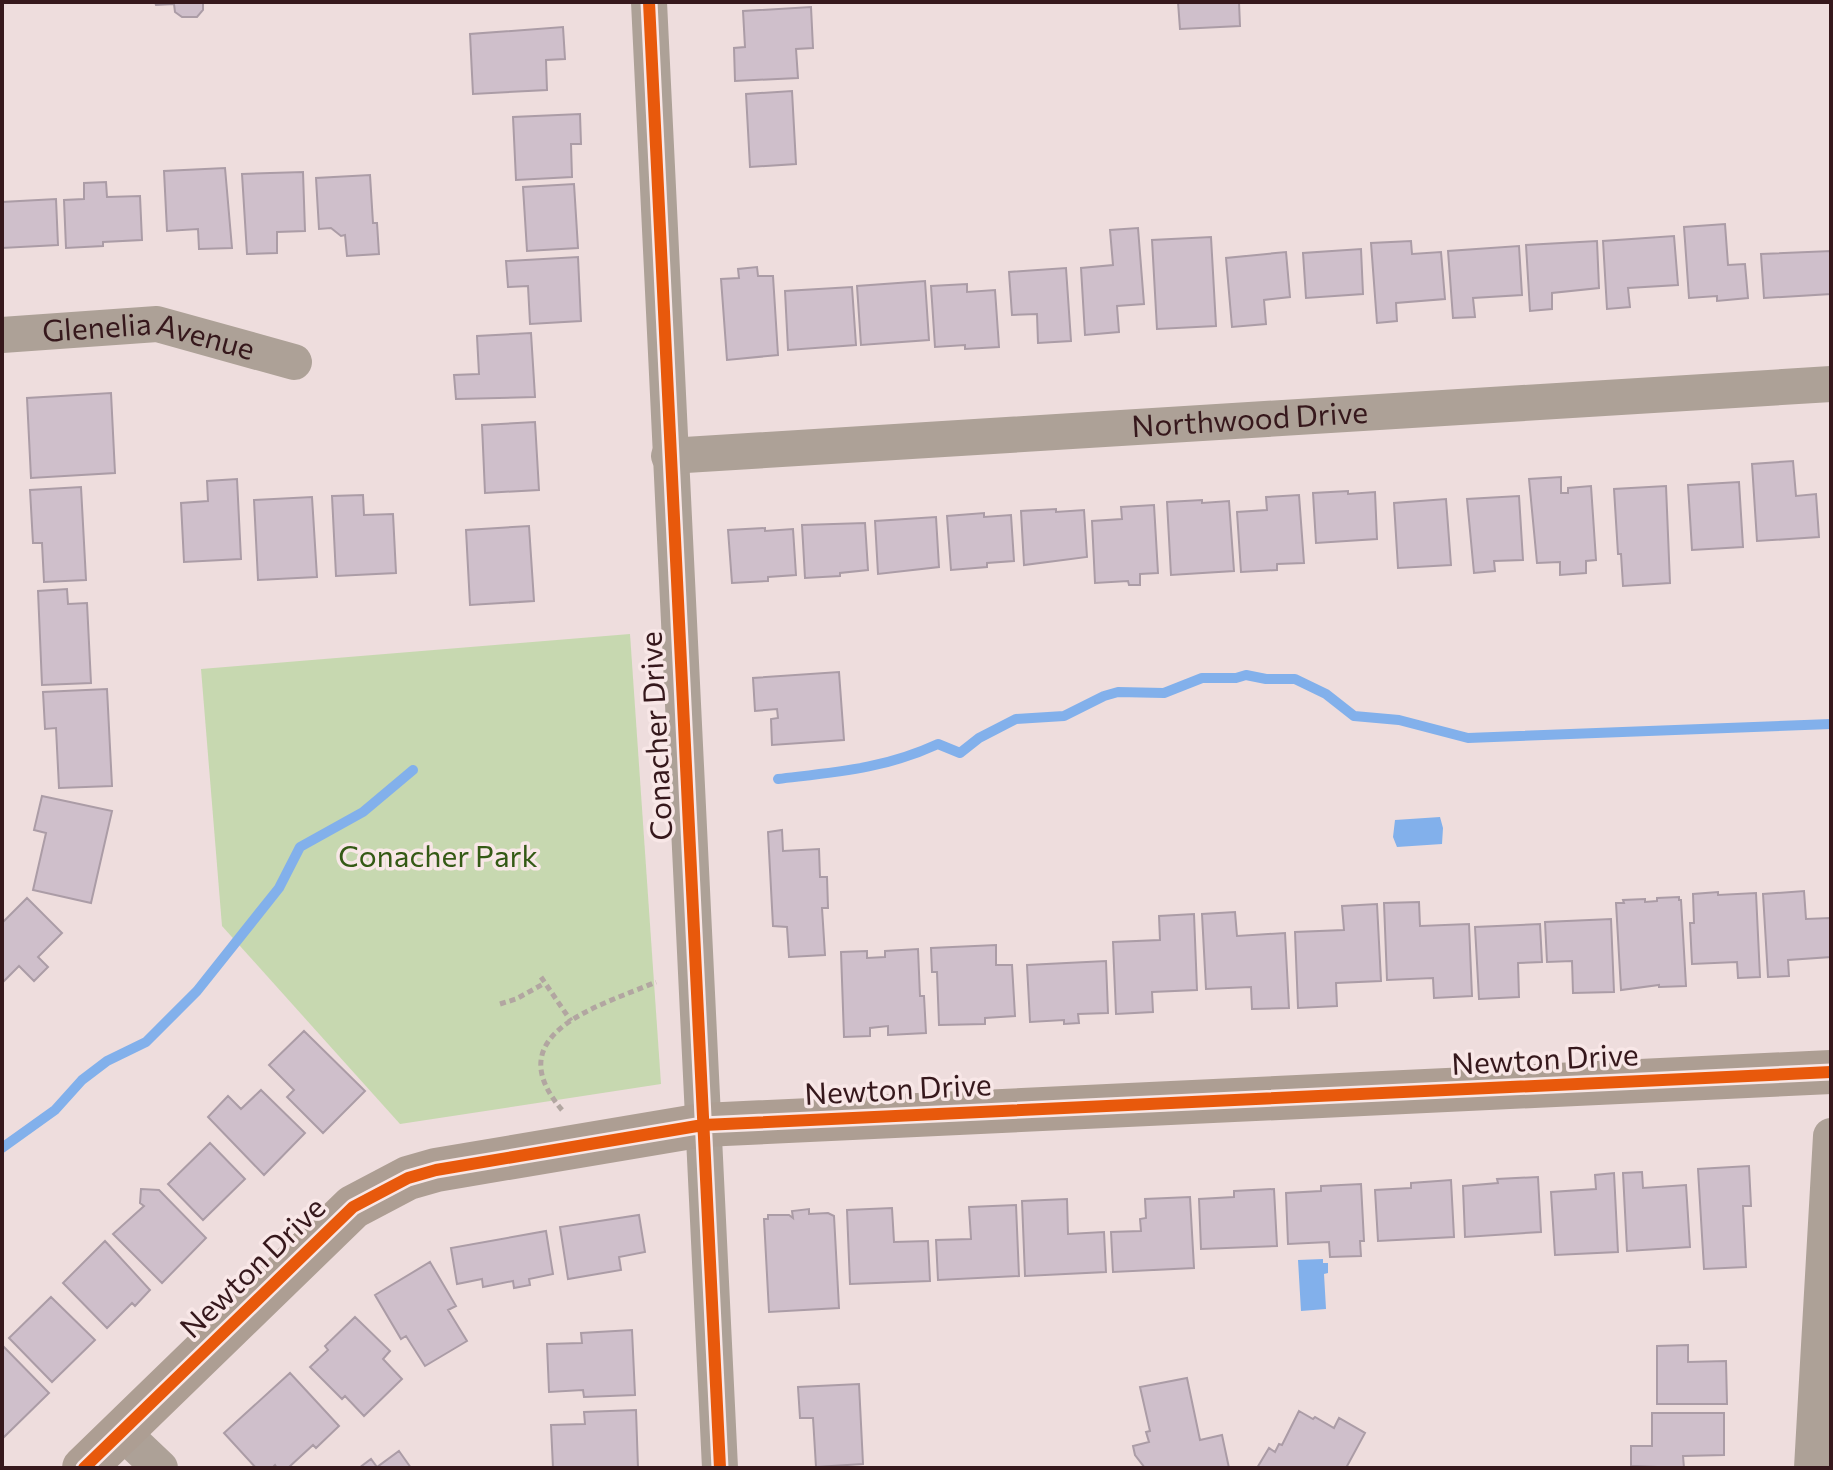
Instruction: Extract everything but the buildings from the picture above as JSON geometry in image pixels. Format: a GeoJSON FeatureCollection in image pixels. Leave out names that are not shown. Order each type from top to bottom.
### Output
{"type":"FeatureCollection","features":[{"type":"Feature","properties":{"kind":"street","name":"Conacher Drive"},"geometry":{"type":"LineString","coordinates":[[649,2],[720,1468]]}},
{"type":"Feature","properties":{"kind":"street","name":"Glenelia Avenue"},"geometry":{"type":"LineString","coordinates":[[2,335],[157,324],[294,362]]}},
{"type":"Feature","properties":{"kind":"street","name":"Northwood Drive"},"geometry":{"type":"LineString","coordinates":[[669,456],[1831,384]]}},
{"type":"Feature","properties":{"kind":"street","name":"Newton Drive"},"geometry":{"type":"LineString","coordinates":[[84,1468],[353,1207],[408,1178],[436,1170],[703,1125],[1830,1072]]}},
{"type":"Feature","properties":{"kind":"street"},"geometry":{"type":"LineString","coordinates":[[1830,1072],[1831,1086]]}},
{"type":"Feature","properties":{"kind":"street"},"geometry":{"type":"LineString","coordinates":[[1812,1468],[1831,1136]]}},
{"type":"Feature","properties":{"kind":"street"},"geometry":{"type":"LineString","coordinates":[[121,1431],[160,1468]]}},
{"type":"Feature","properties":{"kind":"path"},"geometry":{"type":"LineString","coordinates":[[500,1004],[516,999],[543,980],[571,1021]]}},
{"type":"Feature","properties":{"kind":"path"},"geometry":{"type":"LineString","coordinates":[[564,1113],[546,1087],[539,1067],[543,1048],[558,1028],[656,982]]}},
{"type":"Feature","properties":{"kind":"green space","name":"Conacher Park"},"geometry":{"type":"Polygon","coordinates":[[[630,634],[661,1084],[400,1124],[222,926],[201,669],[630,634]]]}},
{"type":"Feature","properties":{"kind":"water"},"geometry":{"type":"Polygon","coordinates":[[[1440,817],[1442,844],[1397,847],[1393,837],[1395,820],[1440,817]]]}},
{"type":"Feature","properties":{"kind":"water"},"geometry":{"type":"Polygon","coordinates":[[[1323,1259],[1323,1263],[1328,1263],[1328,1273],[1324,1274],[1326,1309],[1301,1311],[1298,1260],[1323,1259]]]}},
{"type":"Feature","properties":{"kind":"waterway"},"geometry":{"type":"LineString","coordinates":[[778,779],[879,764],[938,744],[960,753],[979,738],[1016,719],[1064,716],[1118,692],[1164,693],[1202,678],[1246,675],[1295,679],[1326,694],[1354,716],[1399,720],[1468,738],[1831,724]]}},
{"type":"Feature","properties":{"kind":"waterway"},"geometry":{"type":"LineString","coordinates":[[2,1148],[55,1110],[82,1080],[107,1061],[146,1042],[197,991],[279,888],[300,847],[363,812],[413,770]]}},
{"type":"Feature","properties":{"kind":"cycle path"},"geometry":{"type":"LineString","coordinates":[[649,2],[720,1468]]}},
{"type":"Feature","properties":{"kind":"cycle path"},"geometry":{"type":"LineString","coordinates":[[84,1468],[353,1207],[408,1178],[436,1170],[703,1125],[1831,1072]]}}]}
